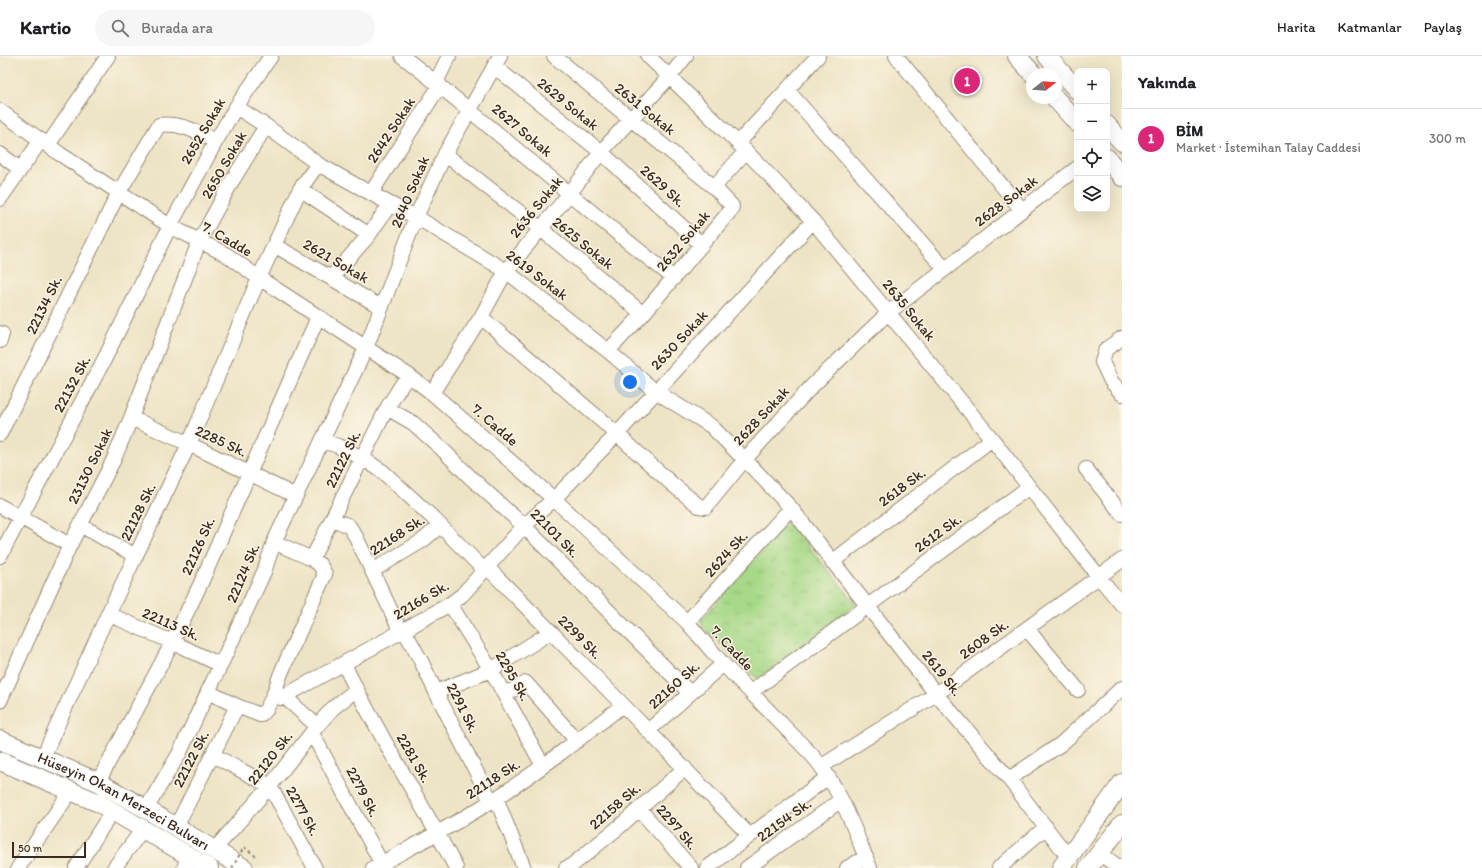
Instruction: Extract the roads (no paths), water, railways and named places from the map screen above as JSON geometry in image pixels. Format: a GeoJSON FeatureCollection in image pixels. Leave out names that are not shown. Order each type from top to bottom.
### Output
{"type":"FeatureCollection","features":[{"type":"Feature","properties":{"kind":"main road"},"geometry":{"type":"LineString","coordinates":[[1017,56],[1028,68]]}},
{"type":"Feature","properties":{"kind":"main road"},"geometry":{"type":"LineString","coordinates":[[1047,56],[1074,87]]}},
{"type":"Feature","properties":{"kind":"main road"},"geometry":{"type":"LineString","coordinates":[[1060,104],[1074,120]]}},
{"type":"Feature","properties":{"kind":"main road"},"geometry":{"type":"LineString","coordinates":[[1110,128],[1122,142]]}},
{"type":"Feature","properties":{"kind":"main road"},"geometry":{"type":"LineString","coordinates":[[1110,162],[1122,177]]}},
{"type":"Feature","properties":{"kind":"main road","name":"Hüseyin Okan Merzeci Bulvarı"},"geometry":{"type":"LineString","coordinates":[[0,740],[98,782],[214,850],[251,863]]}},
{"type":"Feature","properties":{"kind":"main road","name":"Hüseyin Okan Merzeci Bulvarı"},"geometry":{"type":"LineString","coordinates":[[0,761],[113,810],[143,829],[186,862],[209,868]]}},
{"type":"Feature","properties":{"kind":"main road"},"geometry":{"type":"LineString","coordinates":[[1065,863],[1122,783]]}},
{"type":"Feature","properties":{"kind":"main road"},"geometry":{"type":"LineString","coordinates":[[1088,868],[1122,824]]}},
{"type":"Feature","properties":{"kind":"street"},"geometry":{"type":"LineString","coordinates":[[0,199],[20,168],[44,142],[108,56]]}},
{"type":"Feature","properties":{"kind":"street","name":"2652 Sokak"},"geometry":{"type":"LineString","coordinates":[[170,226],[216,140],[236,107],[271,56]]}},
{"type":"Feature","properties":{"kind":"street","name":"2627 Sokak"},"geometry":{"type":"LineString","coordinates":[[402,56],[470,109],[621,237],[674,278]]}},
{"type":"Feature","properties":{"kind":"street","name":"2642 Sokak"},"geometry":{"type":"LineString","coordinates":[[371,193],[438,84],[450,56]]}},
{"type":"Feature","properties":{"kind":"street","name":"2631 Sokak"},"geometry":{"type":"LineString","coordinates":[[554,56],[630,120],[714,187]]}},
{"type":"Feature","properties":{"kind":"street","name":"2635 Sokak"},"geometry":{"type":"LineString","coordinates":[[648,56],[742,147],[813,221],[992,439],[1098,577],[1122,605]]}},
{"type":"Feature","properties":{"kind":"street","name":"2636 Sokak"},"geometry":{"type":"LineString","coordinates":[[432,393],[481,317],[506,271],[570,193],[600,152],[670,76],[686,56]]}},
{"type":"Feature","properties":{"kind":"street"},"geometry":{"type":"LineString","coordinates":[[714,187],[742,147],[787,90],[818,56]]}},
{"type":"Feature","properties":{"kind":"street"},"geometry":{"type":"LineString","coordinates":[[896,56],[1022,210]]}},
{"type":"Feature","properties":{"kind":"street","name":"2640 Sokak"},"geometry":{"type":"LineString","coordinates":[[366,348],[416,217],[445,154],[498,61]]}},
{"type":"Feature","properties":{"kind":"street","name":"2629 Sokak"},"geometry":{"type":"LineString","coordinates":[[498,61],[600,152]]}},
{"type":"Feature","properties":{"kind":"street"},"geometry":{"type":"LineString","coordinates":[[787,90],[945,269]]}},
{"type":"Feature","properties":{"kind":"street","name":"2619 Sokak"},"geometry":{"type":"LineString","coordinates":[[236,107],[266,126],[318,164],[416,217],[506,271],[608,351],[656,391],[711,426],[745,459],[791,508]]}},
{"type":"Feature","properties":{"kind":"street","name":"7. Cadde"},"geometry":{"type":"LineString","coordinates":[[0,111],[170,226],[227,255],[259,278],[408,375],[432,393],[554,500],[687,622],[723,664],[825,772],[842,800],[868,863]]}},
{"type":"Feature","properties":{"kind":"street","name":"22134 Sk."},"geometry":{"type":"LineString","coordinates":[[0,434],[119,192],[159,125],[170,124],[185,127],[216,140]]}},
{"type":"Feature","properties":{"kind":"street","name":"2650 Sokak"},"geometry":{"type":"LineString","coordinates":[[199,242],[232,181],[266,126]]}},
{"type":"Feature","properties":{"kind":"street","name":"2629 Sk."},"geometry":{"type":"LineString","coordinates":[[600,152],[702,245]]}},
{"type":"Feature","properties":{"kind":"street"},"geometry":{"type":"LineString","coordinates":[[0,154],[20,168]]}},
{"type":"Feature","properties":{"kind":"street","name":"2625 Sokak"},"geometry":{"type":"LineString","coordinates":[[445,154],[541,229],[643,314]]}},
{"type":"Feature","properties":{"kind":"street","name":"22128 Sk."},"geometry":{"type":"LineString","coordinates":[[42,759],[108,614],[189,444],[274,245],[300,189],[318,164]]}},
{"type":"Feature","properties":{"kind":"street","name":"2628 Sokak"},"geometry":{"type":"LineString","coordinates":[[481,317],[699,506],[706,507],[745,459],[812,386],[889,312],[1074,170]]}},
{"type":"Feature","properties":{"kind":"street","name":"2632 Sokak"},"geometry":{"type":"LineString","coordinates":[[608,351],[643,314],[731,210],[732,206],[714,187]]}},
{"type":"Feature","properties":{"kind":"street"},"geometry":{"type":"LineString","coordinates":[[300,189],[369,236]]}},
{"type":"Feature","properties":{"kind":"street"},"geometry":{"type":"LineString","coordinates":[[331,278],[369,236],[390,204]]}},
{"type":"Feature","properties":{"kind":"street","name":"2630 Sokak"},"geometry":{"type":"LineString","coordinates":[[554,500],[617,434],[813,221]]}},
{"type":"Feature","properties":{"kind":"street","name":"22132 Sk."},"geometry":{"type":"LineString","coordinates":[[0,556],[104,360],[170,226]]}},
{"type":"Feature","properties":{"kind":"street","name":"23130 Sokak"},"geometry":{"type":"LineString","coordinates":[[0,701],[70,545],[114,459],[199,242]]}},
{"type":"Feature","properties":{"kind":"street","name":"2621 Sokak"},"geometry":{"type":"LineString","coordinates":[[274,245],[381,307]]}},
{"type":"Feature","properties":{"kind":"street","name":"22126 Sk."},"geometry":{"type":"LineString","coordinates":[[98,782],[172,642],[204,575],[318,317]]}},
{"type":"Feature","properties":{"kind":"street"},"geometry":{"type":"LineString","coordinates":[[0,332],[2,334],[0,341]]}},
{"type":"Feature","properties":{"kind":"street"},"geometry":{"type":"LineString","coordinates":[[1122,338],[1106,349],[1102,362],[1110,381],[1122,394]]}},
{"type":"Feature","properties":{"kind":"street","name":"22124 Sk."},"geometry":{"type":"LineString","coordinates":[[146,809],[179,754],[264,572],[274,542],[366,348]]}},
{"type":"Feature","properties":{"kind":"street","name":"22122 Sk."},"geometry":{"type":"LineString","coordinates":[[312,559],[387,408],[408,375]]}},
{"type":"Feature","properties":{"kind":"street","name":"22101 Sk."},"geometry":{"type":"LineString","coordinates":[[387,408],[413,422],[524,526],[690,693]]}},
{"type":"Feature","properties":{"kind":"street","name":"2285 Sk."},"geometry":{"type":"LineString","coordinates":[[131,418],[189,444],[296,496]]}},
{"type":"Feature","properties":{"kind":"street","name":"2618 Sk."},"geometry":{"type":"LineString","coordinates":[[832,562],[992,439]]}},
{"type":"Feature","properties":{"kind":"street","name":"2299 Sk."},"geometry":{"type":"LineString","coordinates":[[323,441],[338,446],[362,458],[382,471],[432,517],[486,568],[624,705],[749,836]]}},
{"type":"Feature","properties":{"kind":"street"},"geometry":{"type":"LineString","coordinates":[[1086,469],[1122,514]]}},
{"type":"Feature","properties":{"kind":"street","name":"2612 Sk."},"geometry":{"type":"LineString","coordinates":[[751,692],[1029,487]]}},
{"type":"Feature","properties":{"kind":"street","name":"22166 Sk."},"geometry":{"type":"LineString","coordinates":[[277,697],[344,664],[450,604],[462,595],[524,526],[554,500]]}},
{"type":"Feature","properties":{"kind":"street"},"geometry":{"type":"LineString","coordinates":[[0,506],[70,545]]}},
{"type":"Feature","properties":{"kind":"street","name":"2619 Sk."},"geometry":{"type":"LineString","coordinates":[[791,508],[936,694],[1009,779],[1046,827],[1065,863]]}},
{"type":"Feature","properties":{"kind":"street","name":"2624 Sk."},"geometry":{"type":"LineString","coordinates":[[687,622],[791,508]]}},
{"type":"Feature","properties":{"kind":"street","name":"2291 Sk."},"geometry":{"type":"LineString","coordinates":[[333,519],[349,526],[403,631],[421,660],[436,692],[494,800],[524,868]]}},
{"type":"Feature","properties":{"kind":"street"},"geometry":{"type":"LineString","coordinates":[[80,525],[136,556]]}},
{"type":"Feature","properties":{"kind":"street","name":"22168 Sk."},"geometry":{"type":"LineString","coordinates":[[372,571],[422,541],[440,526]]}},
{"type":"Feature","properties":{"kind":"street"},"geometry":{"type":"LineString","coordinates":[[208,692],[260,715],[277,697],[281,673],[324,574],[320,565],[312,559],[274,542]]}},
{"type":"Feature","properties":{"kind":"street","name":"2608 Sk."},"geometry":{"type":"LineString","coordinates":[[707,868],[749,836],[825,772],[1122,560]]}},
{"type":"Feature","properties":{"kind":"street","name":"2295 Sk."},"geometry":{"type":"LineString","coordinates":[[450,604],[505,694],[543,766]]}},
{"type":"Feature","properties":{"kind":"street","name":"22113 Sk."},"geometry":{"type":"LineString","coordinates":[[108,614],[221,665]]}},
{"type":"Feature","properties":{"kind":"street"},"geometry":{"type":"LineString","coordinates":[[1027,629],[1078,690]]}},
{"type":"Feature","properties":{"kind":"street"},"geometry":{"type":"LineString","coordinates":[[436,692],[491,670],[551,632]]}},
{"type":"Feature","properties":{"kind":"street","name":"2281 Sk."},"geometry":{"type":"LineString","coordinates":[[344,664],[356,690],[438,833],[456,868]]}},
{"type":"Feature","properties":{"kind":"street","name":"22160 Sk."},"geometry":{"type":"LineString","coordinates":[[648,731],[723,664]]}},
{"type":"Feature","properties":{"kind":"street"},"geometry":{"type":"LineString","coordinates":[[505,694],[526,683],[577,741]]}},
{"type":"Feature","properties":{"kind":"street"},"geometry":{"type":"LineString","coordinates":[[1009,779],[1060,744],[1122,688]]}},
{"type":"Feature","properties":{"kind":"street","name":"22120 Sk."},"geometry":{"type":"LineString","coordinates":[[214,850],[270,786],[333,708],[356,690]]}},
{"type":"Feature","properties":{"kind":"street"},"geometry":{"type":"LineString","coordinates":[[277,697],[287,699],[314,730]]}},
{"type":"Feature","properties":{"kind":"street","name":"22118 Sk."},"geometry":{"type":"LineString","coordinates":[[380,866],[494,800],[543,766],[624,705]]}},
{"type":"Feature","properties":{"kind":"street","name":"22122 Sk."},"geometry":{"type":"LineString","coordinates":[[176,827],[237,706]]}},
{"type":"Feature","properties":{"kind":"street","name":"2279 Sk."},"geometry":{"type":"LineString","coordinates":[[314,730],[380,866]]}},
{"type":"Feature","properties":{"kind":"street","name":"2277 Sk."},"geometry":{"type":"LineString","coordinates":[[213,755],[270,786],[315,868]]}},
{"type":"Feature","properties":{"kind":"street","name":"22158 Sk."},"geometry":{"type":"LineString","coordinates":[[570,867],[685,768]]}},
{"type":"Feature","properties":{"kind":"street"},"geometry":{"type":"LineString","coordinates":[[18,868],[71,791]]}},
{"type":"Feature","properties":{"kind":"street","name":"22154 Sk."},"geometry":{"type":"LineString","coordinates":[[747,868],[842,800]]}},
{"type":"Feature","properties":{"kind":"street","name":"2297 Sk."},"geometry":{"type":"LineString","coordinates":[[639,809],[691,868]]}},
{"type":"Feature","properties":{"kind":"street"},"geometry":{"type":"LineString","coordinates":[[76,868],[113,810]]}},
{"type":"Feature","properties":{"kind":"street"},"geometry":{"type":"LineString","coordinates":[[999,868],[1046,827]]}},
{"type":"Feature","properties":{"kind":"street"},"geometry":{"type":"LineString","coordinates":[[116,867],[143,829]]}},
{"type":"Feature","properties":{"kind":"street"},"geometry":{"type":"LineString","coordinates":[[1099,853],[1120,868]]}},
{"type":"Feature","properties":{"kind":"street"},"geometry":{"type":"LineString","coordinates":[[848,868],[868,863]]}},
{"type":"Feature","properties":{"kind":"place","name":"BİM"},"geometry":{"type":"Point","coordinates":[967,81]}}]}
